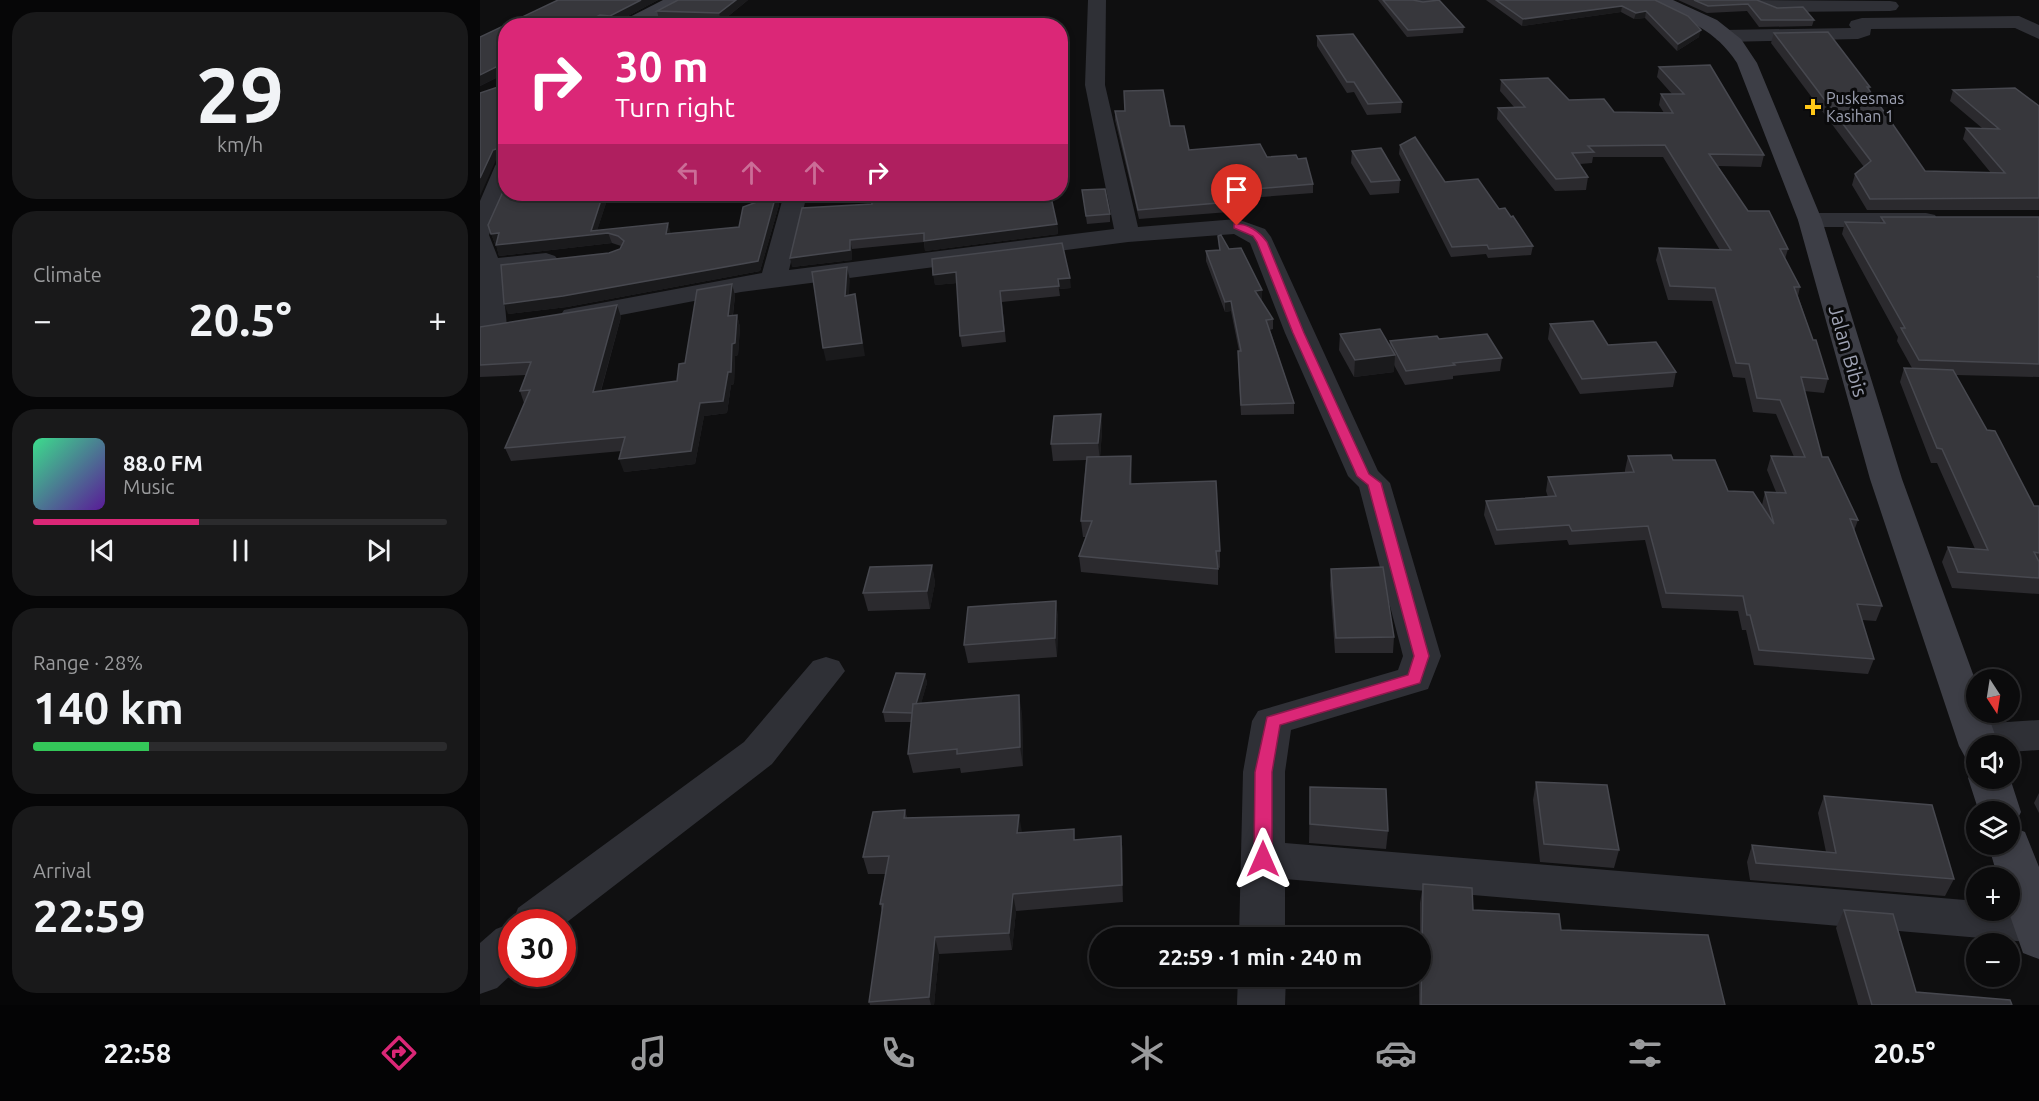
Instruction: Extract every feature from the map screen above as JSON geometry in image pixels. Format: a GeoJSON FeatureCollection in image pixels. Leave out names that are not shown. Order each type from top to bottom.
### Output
{"type":"FeatureCollection","features":[{"type":"Feature","properties":{"kind":"main road"},"geometry":{"type":"LineString","coordinates":[[642,18],[677,0]]}},
{"type":"Feature","properties":{"kind":"main road","name":"Jalan Bibis"},"geometry":{"type":"LineString","coordinates":[[1659,0],[1710,24],[1734,43],[1747,63],[1791,167],[1810,220],[1887,479],[1976,735]]}},
{"type":"Feature","properties":{"kind":"main road"},"geometry":{"type":"LineString","coordinates":[[2013,855],[2037,932]]}},
{"type":"Feature","properties":{"kind":"street"},"geometry":{"type":"LineString","coordinates":[[1097,0],[1095,85],[1128,235]]}},
{"type":"Feature","properties":{"kind":"street"},"geometry":{"type":"LineString","coordinates":[[1415,0],[1430,0]]}},
{"type":"Feature","properties":{"kind":"street"},"geometry":{"type":"LineString","coordinates":[[1761,0],[1775,7],[1907,5]]}},
{"type":"Feature","properties":{"kind":"street"},"geometry":{"type":"LineString","coordinates":[[1724,36],[1858,33],[1863,31],[1858,25],[1862,24],[1985,22],[2019,22],[2039,33]]}},
{"type":"Feature","properties":{"kind":"street"},"geometry":{"type":"LineString","coordinates":[[480,230],[498,186]]}},
{"type":"Feature","properties":{"kind":"street"},"geometry":{"type":"LineString","coordinates":[[774,279],[793,201]]}},
{"type":"Feature","properties":{"kind":"street"},"geometry":{"type":"LineString","coordinates":[[1810,220],[1947,220]]}},
{"type":"Feature","properties":{"kind":"street"},"geometry":{"type":"LineString","coordinates":[[480,240],[488,267],[486,328],[774,279],[1128,235],[1237,226],[1256,234],[1262,242],[1299,333],[1364,476],[1374,483],[1422,656],[1414,679],[1272,721],[1264,772],[1262,927]]}},
{"type":"Feature","properties":{"kind":"street"},"geometry":{"type":"LineString","coordinates":[[488,267],[567,258]]}},
{"type":"Feature","properties":{"kind":"street"},"geometry":{"type":"LineString","coordinates":[[551,909],[758,753],[826,671]]}},
{"type":"Feature","properties":{"kind":"street"},"geometry":{"type":"LineString","coordinates":[[2020,737],[2039,735]]}},
{"type":"Feature","properties":{"kind":"street"},"geometry":{"type":"LineString","coordinates":[[1263,859],[2037,932]]}},
{"type":"Feature","properties":{"kind":"street"},"geometry":{"type":"LineString","coordinates":[[480,972],[498,956]]}},
{"type":"Feature","properties":{"kind":"street"},"geometry":{"type":"LineString","coordinates":[[1261,1005],[1262,987]]}},
{"type":"Feature","properties":{"kind":"building"},"geometry":{"type":"Polygon","coordinates":[[[558,0],[641,0],[610,16],[520,18],[558,0]]]}},
{"type":"Feature","properties":{"kind":"building"},"geometry":{"type":"Polygon","coordinates":[[[678,0],[736,0],[719,13],[657,11],[678,0]]]}},
{"type":"Feature","properties":{"kind":"building"},"geometry":{"type":"Polygon","coordinates":[[[1383,0],[1423,2],[1439,0],[1464,27],[1408,30],[1383,0]]]}},
{"type":"Feature","properties":{"kind":"building"},"geometry":{"type":"Polygon","coordinates":[[[1496,0],[1655,0],[1688,16],[1701,30],[1678,44],[1646,11],[1636,13],[1622,6],[1523,19],[1496,0]]]}},
{"type":"Feature","properties":{"kind":"building"},"geometry":{"type":"Polygon","coordinates":[[[1694,0],[1757,0],[1777,8],[1803,7],[1814,20],[1761,20],[1748,4],[1708,6],[1694,0]]]}},
{"type":"Feature","properties":{"kind":"building"},"geometry":{"type":"Polygon","coordinates":[[[498,28],[498,66],[480,75],[480,37],[498,28]]]}},
{"type":"Feature","properties":{"kind":"building"},"geometry":{"type":"Polygon","coordinates":[[[1828,32],[1870,87],[1867,87],[1925,171],[2005,173],[1966,128],[1999,129],[1953,90],[2015,88],[2039,106],[2039,198],[1870,199],[1855,174],[1871,161],[1774,33],[1828,32]]]}},
{"type":"Feature","properties":{"kind":"building"},"geometry":{"type":"Polygon","coordinates":[[[1353,34],[1402,102],[1368,104],[1354,82],[1347,82],[1317,36],[1353,34]]]}},
{"type":"Feature","properties":{"kind":"building"},"geometry":{"type":"Polygon","coordinates":[[[1710,65],[1764,155],[1709,154],[1748,211],[1769,211],[1788,249],[1780,249],[1800,287],[1794,287],[1813,340],[1816,340],[1828,379],[1801,377],[1822,457],[1828,457],[1858,520],[1850,519],[1882,606],[1857,604],[1874,659],[1759,650],[1743,596],[1666,593],[1648,526],[1572,531],[1569,525],[1497,530],[1486,501],[1556,496],[1548,477],[1634,472],[1628,456],[1671,455],[1673,460],[1715,460],[1728,491],[1753,492],[1774,524],[1765,492],[1786,493],[1771,456],[1805,457],[1780,400],[1757,398],[1749,364],[1736,363],[1715,288],[1670,286],[1659,248],[1731,250],[1665,145],[1588,146],[1594,152],[1572,153],[1588,177],[1556,179],[1498,108],[1525,107],[1501,80],[1548,78],[1569,100],[1604,99],[1614,112],[1673,113],[1661,94],[1684,94],[1659,67],[1710,65]]]}},
{"type":"Feature","properties":{"kind":"building"},"geometry":{"type":"Polygon","coordinates":[[[498,87],[498,148],[493,150],[480,178],[480,93],[498,87]]]}},
{"type":"Feature","properties":{"kind":"building"},"geometry":{"type":"Polygon","coordinates":[[[1163,90],[1170,126],[1184,126],[1189,150],[1260,144],[1267,157],[1296,155],[1298,159],[1306,158],[1313,184],[1244,190],[1248,198],[1228,200],[1229,202],[1138,210],[1115,111],[1125,111],[1124,91],[1163,90]]]}},
{"type":"Feature","properties":{"kind":"building"},"geometry":{"type":"Polygon","coordinates":[[[1415,137],[1445,182],[1478,179],[1499,209],[1505,208],[1511,217],[1513,216],[1533,246],[1489,249],[1487,245],[1452,247],[1400,145],[1415,137]]]}},
{"type":"Feature","properties":{"kind":"building"},"geometry":{"type":"Polygon","coordinates":[[[1381,148],[1400,180],[1371,182],[1352,151],[1381,148]]]}},
{"type":"Feature","properties":{"kind":"building"},"geometry":{"type":"Polygon","coordinates":[[[1105,189],[1110,214],[1086,216],[1082,190],[1105,189]]]}},
{"type":"Feature","properties":{"kind":"building"},"geometry":{"type":"Polygon","coordinates":[[[499,201],[601,201],[591,231],[668,223],[666,234],[739,227],[743,207],[760,201],[774,201],[758,261],[563,296],[504,304],[501,265],[609,253],[620,249],[624,241],[608,233],[496,245],[499,233],[491,234],[488,225],[499,201]]]}},
{"type":"Feature","properties":{"kind":"building"},"geometry":{"type":"Polygon","coordinates":[[[872,201],[1052,201],[1057,224],[924,241],[924,233],[850,240],[850,250],[790,258],[802,208],[872,204],[872,201]]]}},
{"type":"Feature","properties":{"kind":"building"},"geometry":{"type":"Polygon","coordinates":[[[1881,217],[2039,217],[2039,364],[1919,360],[1901,328],[1905,328],[1845,222],[1885,223],[1881,217]]]}},
{"type":"Feature","properties":{"kind":"building"},"geometry":{"type":"Polygon","coordinates":[[[1221,235],[1229,249],[1241,248],[1262,290],[1255,291],[1273,319],[1266,320],[1294,403],[1241,405],[1238,351],[1241,351],[1231,301],[1225,302],[1206,251],[1220,250],[1218,236],[1221,235]]]}},
{"type":"Feature","properties":{"kind":"building"},"geometry":{"type":"Polygon","coordinates":[[[1062,243],[1070,278],[1058,279],[1059,286],[1000,291],[1004,331],[960,336],[956,272],[933,275],[932,259],[1062,243]]]}},
{"type":"Feature","properties":{"kind":"building"},"geometry":{"type":"Polygon","coordinates":[[[847,267],[845,296],[855,294],[862,343],[823,348],[812,272],[847,267]]]}},
{"type":"Feature","properties":{"kind":"building"},"geometry":{"type":"Polygon","coordinates":[[[732,284],[728,316],[737,315],[735,343],[732,344],[731,372],[728,372],[723,401],[700,403],[691,451],[619,459],[625,437],[505,448],[530,390],[520,391],[531,362],[480,365],[480,327],[617,305],[593,392],[677,381],[679,364],[685,363],[697,290],[732,284]]]}},
{"type":"Feature","properties":{"kind":"building"},"geometry":{"type":"Polygon","coordinates":[[[1593,321],[1608,345],[1656,342],[1676,372],[1582,379],[1550,324],[1593,321]]]}},
{"type":"Feature","properties":{"kind":"building"},"geometry":{"type":"Polygon","coordinates":[[[1380,329],[1395,355],[1355,360],[1340,334],[1380,329]]]}},
{"type":"Feature","properties":{"kind":"building"},"geometry":{"type":"Polygon","coordinates":[[[1487,334],[1502,358],[1406,371],[1390,341],[1437,336],[1439,339],[1487,334]]]}},
{"type":"Feature","properties":{"kind":"building"},"geometry":{"type":"Polygon","coordinates":[[[1904,368],[1953,370],[1987,430],[1995,431],[2034,506],[2039,506],[2039,553],[2034,552],[2039,562],[2039,578],[1958,572],[1948,547],[1988,550],[1942,449],[1937,448],[1904,368]]]}},
{"type":"Feature","properties":{"kind":"building"},"geometry":{"type":"Polygon","coordinates":[[[1101,414],[1098,443],[1051,444],[1054,416],[1101,414]]]}},
{"type":"Feature","properties":{"kind":"building"},"geometry":{"type":"Polygon","coordinates":[[[1131,456],[1130,484],[1216,481],[1220,551],[1216,551],[1218,569],[1079,556],[1092,521],[1081,521],[1087,457],[1131,456]]]}},
{"type":"Feature","properties":{"kind":"building"},"geometry":{"type":"Polygon","coordinates":[[[932,565],[927,591],[863,593],[870,567],[932,565]]]}},
{"type":"Feature","properties":{"kind":"building"},"geometry":{"type":"Polygon","coordinates":[[[1383,567],[1394,637],[1336,638],[1331,569],[1383,567]]]}},
{"type":"Feature","properties":{"kind":"building"},"geometry":{"type":"Polygon","coordinates":[[[1056,601],[1055,638],[964,645],[968,607],[1056,601]]]}},
{"type":"Feature","properties":{"kind":"building"},"geometry":{"type":"Polygon","coordinates":[[[896,673],[925,674],[916,704],[913,704],[913,713],[883,712],[896,673]]]}},
{"type":"Feature","properties":{"kind":"building"},"geometry":{"type":"Polygon","coordinates":[[[1019,695],[1020,747],[957,754],[957,749],[908,754],[913,704],[1019,695]]]}},
{"type":"Feature","properties":{"kind":"building"},"geometry":{"type":"Polygon","coordinates":[[[1536,782],[1607,785],[1619,850],[1544,844],[1536,782]]]}},
{"type":"Feature","properties":{"kind":"building"},"geometry":{"type":"Polygon","coordinates":[[[1310,787],[1386,789],[1388,831],[1310,824],[1310,787]]]}},
{"type":"Feature","properties":{"kind":"building"},"geometry":{"type":"Polygon","coordinates":[[[1824,796],[1932,805],[1954,879],[1756,863],[1752,845],[1836,853],[1824,796]]]}},
{"type":"Feature","properties":{"kind":"building"},"geometry":{"type":"Polygon","coordinates":[[[905,810],[904,818],[1019,815],[1017,833],[1074,829],[1074,840],[1121,836],[1122,885],[1013,894],[1009,933],[935,937],[929,997],[869,1002],[883,904],[880,904],[889,856],[863,857],[873,812],[905,810]]]}},
{"type":"Feature","properties":{"kind":"building"},"geometry":{"type":"Polygon","coordinates":[[[1423,884],[1472,888],[1473,910],[1559,914],[1561,930],[1708,935],[1725,1005],[1421,1005],[1421,987],[1431,987],[1431,927],[1422,927],[1423,884]]]}},
{"type":"Feature","properties":{"kind":"building"},"geometry":{"type":"Polygon","coordinates":[[[1844,910],[1893,914],[1916,992],[2010,1000],[2012,1005],[1872,1005],[1844,910]]]}},
{"type":"Feature","properties":{"kind":"place","name":"Puskesmas Kasihan 1"},"geometry":{"type":"Point","coordinates":[1813,107]}},
{"type":"Feature","properties":{"kind":"route"},"geometry":{"type":"LineString","coordinates":[[1237,226],[1247,228],[1262,242],[1299,333],[1364,476],[1374,483],[1422,656],[1414,679],[1272,721],[1264,772],[1263,859]]}}]}
